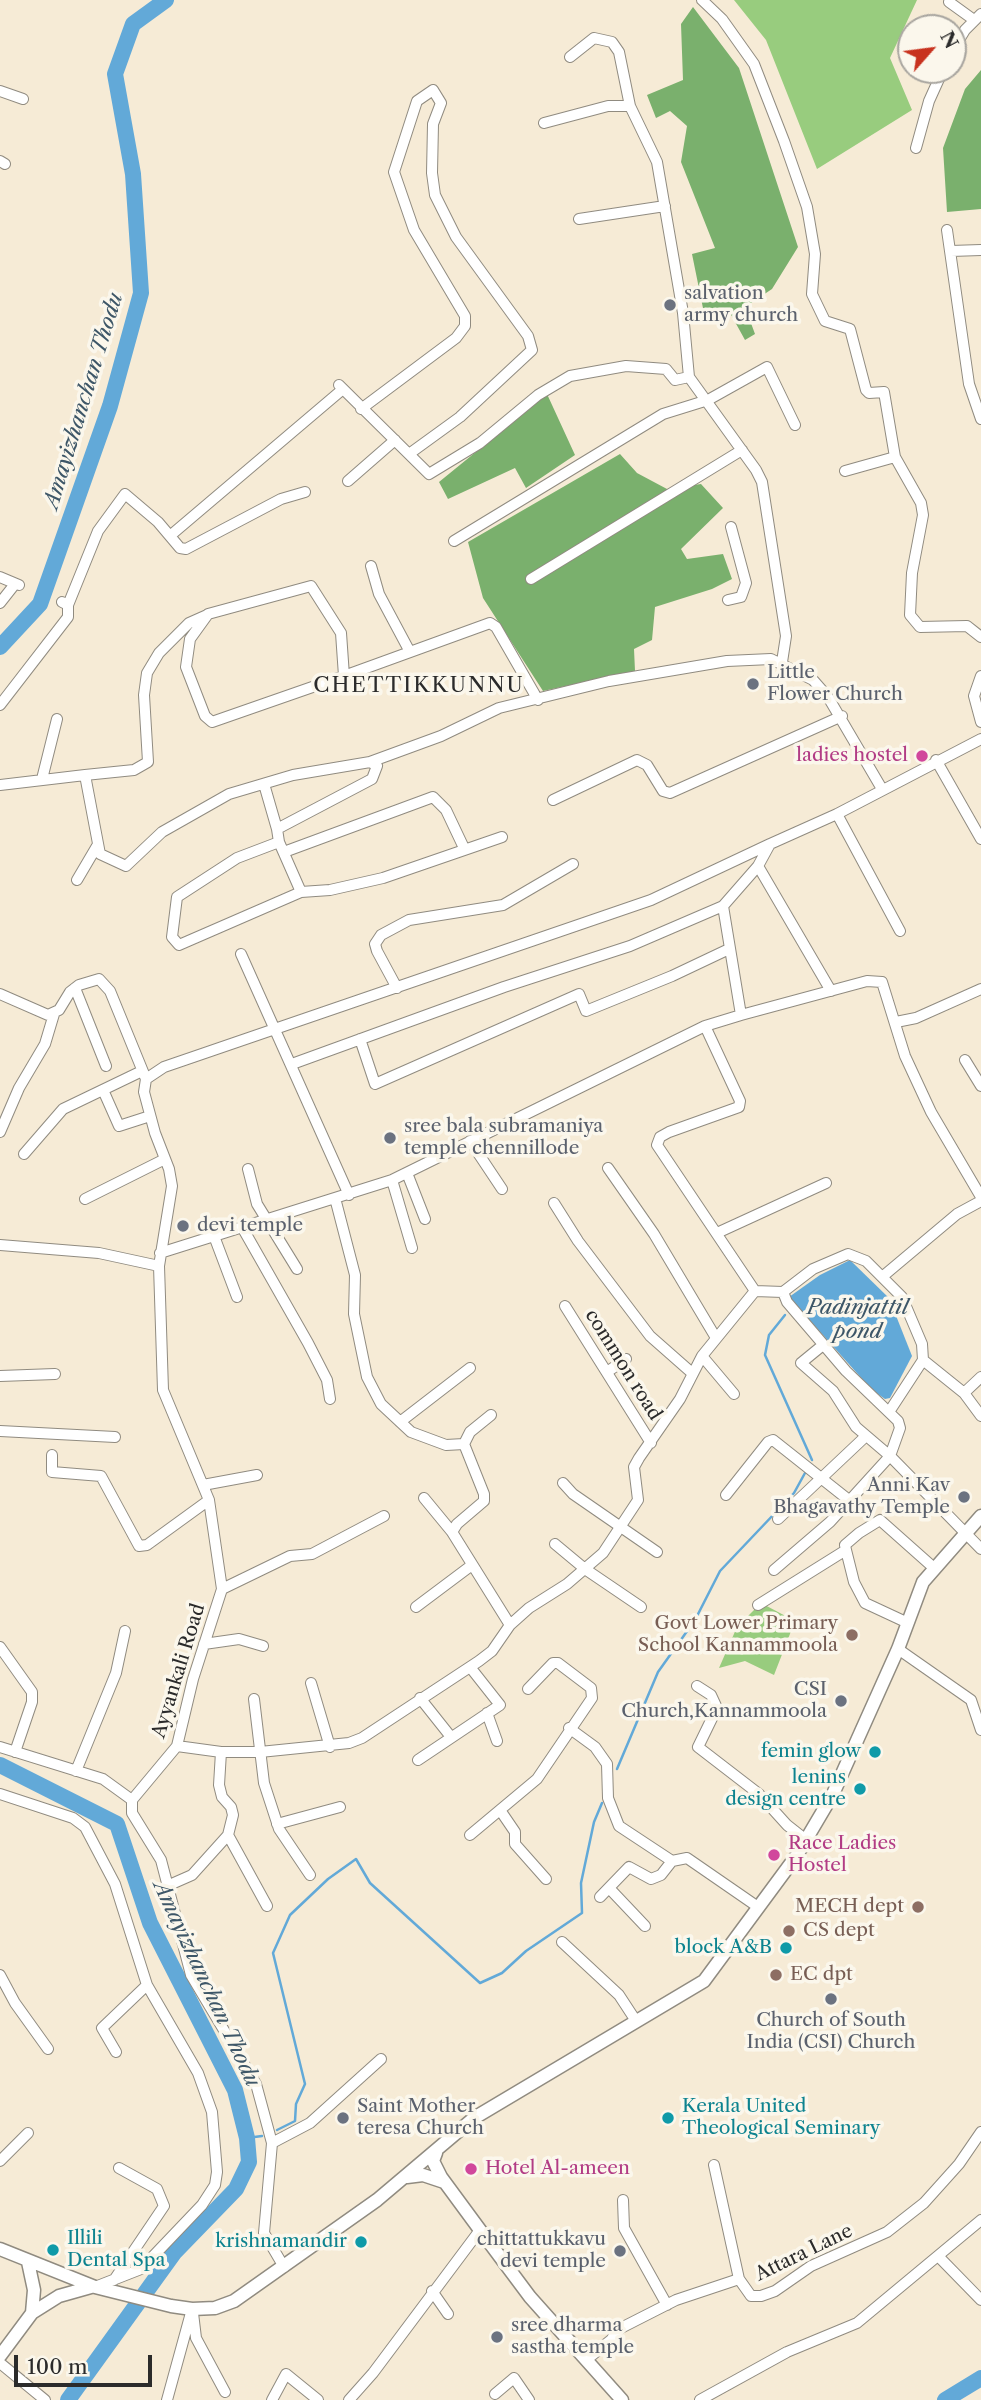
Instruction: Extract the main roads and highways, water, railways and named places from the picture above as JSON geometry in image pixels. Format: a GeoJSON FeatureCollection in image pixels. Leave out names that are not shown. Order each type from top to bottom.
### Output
{"type":"FeatureCollection","features":[{"type":"Feature","properties":{"kind":"main road"},"geometry":{"type":"LineString","coordinates":[[0,2356],[9,2348],[32,2313],[59,2296],[95,2287],[112,2285],[171,2306],[192,2309],[215,2308],[233,2301],[284,2267],[404,2178],[474,2118],[704,1980],[806,1840],[833,1794],[898,1649],[923,1582],[981,1516]]}},
{"type":"Feature","properties":{"kind":"main road"},"geometry":{"type":"LineString","coordinates":[[436,2153],[433,2161],[444,2182],[530,2297],[622,2400]]}},
{"type":"Feature","properties":{"kind":"main road"},"geometry":{"type":"LineString","coordinates":[[404,2178],[422,2175],[444,2182]]}},
{"type":"Feature","properties":{"kind":"main road"},"geometry":{"type":"LineString","coordinates":[[0,2249],[95,2287]]}},
{"type":"Feature","properties":{"kind":"main road"},"geometry":{"type":"LineString","coordinates":[[29,2262],[34,2290],[32,2313]]}},
{"type":"Feature","properties":{"kind":"water","name":"Padinjattil pond"},"geometry":{"type":"Polygon","coordinates":[[[850,1260],[889,1298],[912,1356],[890,1398],[885,1399],[872,1390],[789,1297],[820,1275],[850,1260]]]}},
{"type":"Feature","properties":{"kind":"waterway","name":"Amayizhanchan Thodu"},"geometry":{"type":"LineString","coordinates":[[0,647],[40,604],[110,406],[141,293],[133,174],[115,74],[133,24],[166,0]]}},
{"type":"Feature","properties":{"kind":"waterway"},"geometry":{"type":"LineString","coordinates":[[785,1315],[769,1335],[765,1355],[812,1460]]}},
{"type":"Feature","properties":{"kind":"waterway"},"geometry":{"type":"LineString","coordinates":[[617,1769],[658,1672],[695,1620],[720,1571],[794,1493],[805,1473]]}},
{"type":"Feature","properties":{"kind":"waterway","name":"Amayizhanchan Thodu"},"geometry":{"type":"LineString","coordinates":[[0,1765],[117,1824],[150,1923],[235,2090],[247,2138],[249,2162],[236,2189],[174,2253],[68,2400]]}},
{"type":"Feature","properties":{"kind":"waterway"},"geometry":{"type":"LineString","coordinates":[[277,2130],[295,2121],[296,2104],[305,2084],[273,1953],[290,1915],[328,1879],[356,1859],[370,1883],[480,1983],[502,1973],[526,1951],[582,1913],[581,1883],[594,1822],[602,1803]]}},
{"type":"Feature","properties":{"kind":"waterway"},"geometry":{"type":"LineString","coordinates":[[247,2138],[262,2136]]}},
{"type":"Feature","properties":{"kind":"waterway"},"geometry":{"type":"LineString","coordinates":[[945,2400],[981,2378]]}},
{"type":"Feature","properties":{"kind":"place","name":"salvation army church"},"geometry":{"type":"Point","coordinates":[670,305]}},
{"type":"Feature","properties":{"kind":"place","name":"Little Flower Church"},"geometry":{"type":"Point","coordinates":[753,684]}},
{"type":"Feature","properties":{"kind":"place","name":"ladies hostel"},"geometry":{"type":"Point","coordinates":[922,756]}},
{"type":"Feature","properties":{"kind":"place","name":"sree bala subramaniya temple chennillode"},"geometry":{"type":"Point","coordinates":[390,1138]}},
{"type":"Feature","properties":{"kind":"place","name":"devi temple"},"geometry":{"type":"Point","coordinates":[183,1226]}},
{"type":"Feature","properties":{"kind":"place","name":"Anni Kav Bhagavathy Temple"},"geometry":{"type":"Point","coordinates":[964,1497]}},
{"type":"Feature","properties":{"kind":"place","name":"Govt Lower Primary School Kannammoola"},"geometry":{"type":"Point","coordinates":[852,1635]}},
{"type":"Feature","properties":{"kind":"place","name":"CSI Church,Kannammoola"},"geometry":{"type":"Point","coordinates":[841,1701]}},
{"type":"Feature","properties":{"kind":"place","name":"femin glow"},"geometry":{"type":"Point","coordinates":[875,1752]}},
{"type":"Feature","properties":{"kind":"place","name":"lenins design centre"},"geometry":{"type":"Point","coordinates":[860,1789]}},
{"type":"Feature","properties":{"kind":"place","name":"Race Ladies Hostel"},"geometry":{"type":"Point","coordinates":[774,1855]}},
{"type":"Feature","properties":{"kind":"place","name":"MECH dept"},"geometry":{"type":"Point","coordinates":[918,1907]}},
{"type":"Feature","properties":{"kind":"place","name":"CS dept"},"geometry":{"type":"Point","coordinates":[789,1931]}},
{"type":"Feature","properties":{"kind":"place","name":"block A&B"},"geometry":{"type":"Point","coordinates":[786,1948]}},
{"type":"Feature","properties":{"kind":"place","name":"EC dpt"},"geometry":{"type":"Point","coordinates":[776,1975]}},
{"type":"Feature","properties":{"kind":"place","name":"Church of South India (CSI) Church"},"geometry":{"type":"Point","coordinates":[831,1999]}},
{"type":"Feature","properties":{"kind":"place","name":"Saint Mother teresa Church"},"geometry":{"type":"Point","coordinates":[343,2118]}},
{"type":"Feature","properties":{"kind":"place","name":"Kerala United Theological Seminary"},"geometry":{"type":"Point","coordinates":[668,2118]}},
{"type":"Feature","properties":{"kind":"place","name":"Hotel Al-ameen"},"geometry":{"type":"Point","coordinates":[471,2169]}},
{"type":"Feature","properties":{"kind":"place","name":"krishnamandir"},"geometry":{"type":"Point","coordinates":[361,2242]}},
{"type":"Feature","properties":{"kind":"place","name":"Illili Dental Spa"},"geometry":{"type":"Point","coordinates":[53,2250]}},
{"type":"Feature","properties":{"kind":"place","name":"chittattukkavu devi temple"},"geometry":{"type":"Point","coordinates":[620,2251]}},
{"type":"Feature","properties":{"kind":"place","name":"sree dharma sastha temple"},"geometry":{"type":"Point","coordinates":[497,2337]}},
{"type":"Feature","properties":{"kind":"district","name":"CHETTIKKUNNU"},"geometry":{"type":"Point","coordinates":[419,686]}}]}
